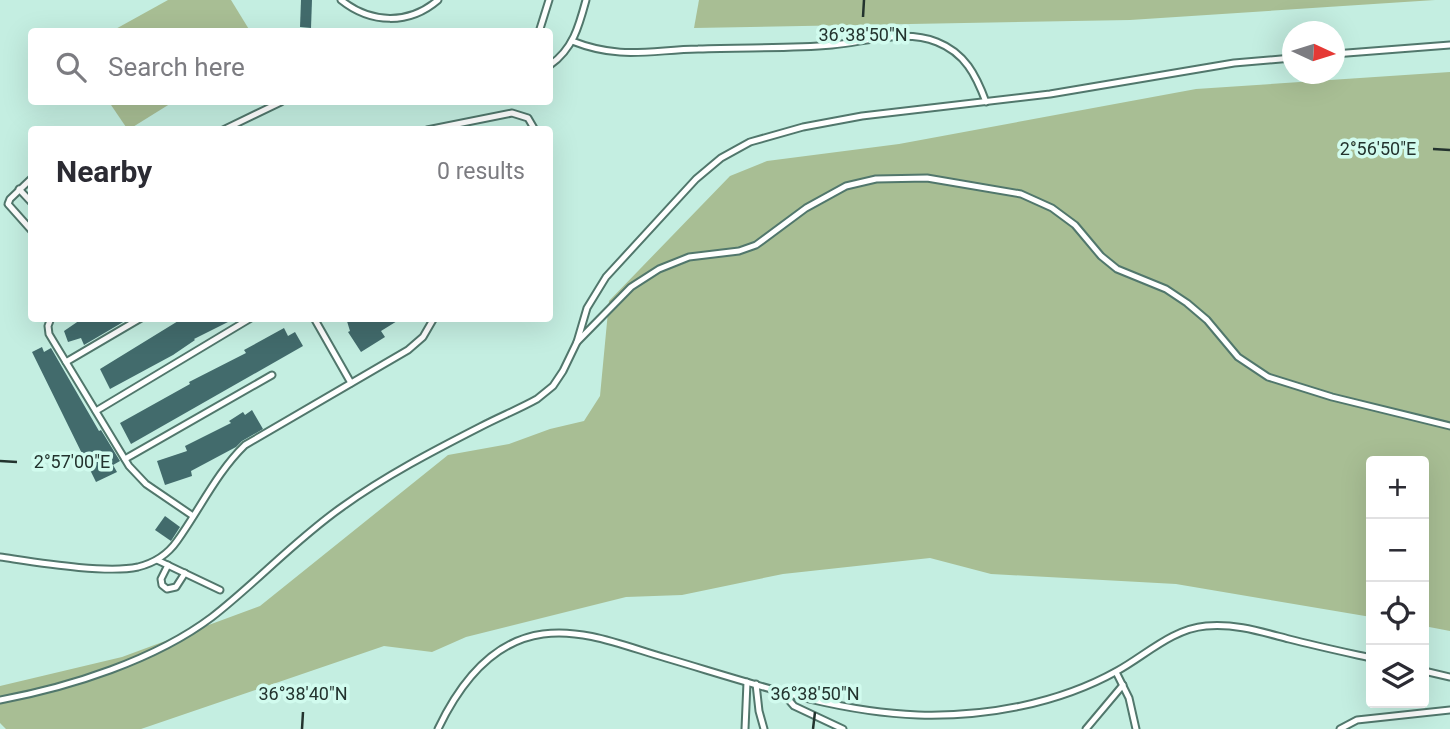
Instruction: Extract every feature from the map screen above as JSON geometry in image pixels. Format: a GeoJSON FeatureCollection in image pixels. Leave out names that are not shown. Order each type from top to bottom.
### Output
{"type":"FeatureCollection","features":[{"type":"Feature","properties":{"kind":"lane"},"geometry":{"type":"LineString","coordinates":[[341,0],[368,15],[394,19],[421,12],[438,0]]}},
{"type":"Feature","properties":{"kind":"lane"},"geometry":{"type":"LineString","coordinates":[[540,28],[549,0]]}},
{"type":"Feature","properties":{"kind":"lane"},"geometry":{"type":"LineString","coordinates":[[553,62],[566,51],[572,41],[586,0]]}},
{"type":"Feature","properties":{"kind":"lane"},"geometry":{"type":"LineString","coordinates":[[572,41],[599,50],[641,54],[696,49],[821,46],[894,37],[917,37],[947,46],[962,57],[972,70],[986,102]]}},
{"type":"Feature","properties":{"kind":"lane"},"geometry":{"type":"LineString","coordinates":[[1345,53],[1450,45]]}},
{"type":"Feature","properties":{"kind":"lane"},"geometry":{"type":"LineString","coordinates":[[0,700],[59,686],[115,668],[181,638],[228,604],[301,538],[366,490],[427,454],[537,399],[558,378],[577,342],[587,308],[606,277],[696,179],[735,150],[768,136],[833,121],[1114,84],[1234,63],[1282,59]]}},
{"type":"Feature","properties":{"kind":"lane"},"geometry":{"type":"LineString","coordinates":[[231,126],[275,105]]}},
{"type":"Feature","properties":{"kind":"lane"},"geometry":{"type":"LineString","coordinates":[[446,126],[512,113],[528,118],[533,126]]}},
{"type":"Feature","properties":{"kind":"lane"},"geometry":{"type":"LineString","coordinates":[[577,342],[631,287],[659,269],[689,257],[731,253],[755,245],[812,204],[846,186],[876,179],[927,178],[1021,194],[1052,208],[1075,225],[1101,256],[1117,269],[1166,289],[1187,303],[1207,320],[1238,357],[1268,377],[1342,400],[1450,426]]}},
{"type":"Feature","properties":{"kind":"lane"},"geometry":{"type":"LineString","coordinates":[[28,182],[10,199],[8,205],[28,227]]}},
{"type":"Feature","properties":{"kind":"lane"},"geometry":{"type":"LineString","coordinates":[[19,190],[28,199]]}},
{"type":"Feature","properties":{"kind":"lane"},"geometry":{"type":"LineString","coordinates":[[50,322],[49,334],[125,459],[146,484],[193,516]]}},
{"type":"Feature","properties":{"kind":"lane"},"geometry":{"type":"LineString","coordinates":[[66,362],[134,322]]}},
{"type":"Feature","properties":{"kind":"lane"},"geometry":{"type":"LineString","coordinates":[[96,411],[244,322]]}},
{"type":"Feature","properties":{"kind":"lane"},"geometry":{"type":"LineString","coordinates":[[316,322],[351,383]]}},
{"type":"Feature","properties":{"kind":"lane"},"geometry":{"type":"LineString","coordinates":[[0,557],[120,568],[139,567],[157,560],[172,548],[228,463],[245,445],[414,346],[432,322]]}},
{"type":"Feature","properties":{"kind":"lane"},"geometry":{"type":"LineString","coordinates":[[125,459],[272,375]]}},
{"type":"Feature","properties":{"kind":"lane"},"geometry":{"type":"LineString","coordinates":[[157,560],[220,590]]}},
{"type":"Feature","properties":{"kind":"lane"},"geometry":{"type":"LineString","coordinates":[[168,565],[161,579],[162,585],[167,589],[176,587],[185,573]]}},
{"type":"Feature","properties":{"kind":"lane"},"geometry":{"type":"LineString","coordinates":[[438,729],[466,683],[491,655],[509,644],[542,634],[566,633],[592,637],[781,691],[873,711],[908,715],[948,715],[1000,709],[1073,691],[1115,672],[1177,634],[1206,626],[1252,630],[1366,657]]}},
{"type":"Feature","properties":{"kind":"lane"},"geometry":{"type":"LineString","coordinates":[[1115,672],[1133,712],[1136,729]]}},
{"type":"Feature","properties":{"kind":"lane"},"geometry":{"type":"LineString","coordinates":[[1429,672],[1450,677]]}},
{"type":"Feature","properties":{"kind":"lane"},"geometry":{"type":"LineString","coordinates":[[745,729],[747,682]]}},
{"type":"Feature","properties":{"kind":"lane"},"geometry":{"type":"LineString","coordinates":[[756,684],[758,711],[764,729]]}},
{"type":"Feature","properties":{"kind":"lane"},"geometry":{"type":"LineString","coordinates":[[1086,729],[1123,685]]}},
{"type":"Feature","properties":{"kind":"lane"},"geometry":{"type":"LineString","coordinates":[[781,691],[794,706],[843,729]]}},
{"type":"Feature","properties":{"kind":"lane"},"geometry":{"type":"LineString","coordinates":[[1340,729],[1357,720],[1450,710]]}},
{"type":"Feature","properties":{"kind":"green space"},"geometry":{"type":"Polygon","coordinates":[[[168,0],[231,0],[248,28],[117,28],[168,0]]]}},
{"type":"Feature","properties":{"kind":"green space"},"geometry":{"type":"Polygon","coordinates":[[[699,0],[1435,0],[1130,20],[694,28],[699,0]]]}},
{"type":"Feature","properties":{"kind":"green space"},"geometry":{"type":"Polygon","coordinates":[[[1450,72],[1450,631],[1429,627],[1429,456],[1366,456],[1366,616],[1176,584],[991,574],[930,558],[783,574],[682,595],[626,597],[466,637],[432,652],[384,646],[141,729],[6,729],[0,723],[0,686],[122,657],[260,606],[448,455],[509,444],[550,429],[584,421],[600,396],[609,301],[730,176],[767,161],[899,144],[1196,89],[1282,83],[1345,84],[1345,79],[1450,72]]]}},
{"type":"Feature","properties":{"kind":"green space"},"geometry":{"type":"Polygon","coordinates":[[[111,105],[168,105],[134,126],[125,126],[111,105]]]}},
{"type":"Feature","properties":{"kind":"building"},"geometry":{"type":"Polygon","coordinates":[[[301,0],[312,0],[311,28],[300,27],[301,0]]]}},
{"type":"Feature","properties":{"kind":"building"},"geometry":{"type":"Polygon","coordinates":[[[77,322],[123,322],[84,345],[81,338],[68,342],[64,331],[77,322]]]}},
{"type":"Feature","properties":{"kind":"building"},"geometry":{"type":"Polygon","coordinates":[[[176,322],[228,322],[110,389],[100,369],[176,322]]]}},
{"type":"Feature","properties":{"kind":"building"},"geometry":{"type":"Polygon","coordinates":[[[347,322],[396,322],[381,331],[385,337],[361,352],[348,332],[347,322]]]}},
{"type":"Feature","properties":{"kind":"building"},"geometry":{"type":"Polygon","coordinates":[[[284,328],[288,336],[295,332],[303,346],[131,444],[120,423],[190,384],[189,382],[246,353],[244,350],[284,328]]]}},
{"type":"Feature","properties":{"kind":"building"},"geometry":{"type":"Polygon","coordinates":[[[42,347],[44,352],[51,348],[99,431],[101,430],[120,461],[113,465],[117,472],[96,482],[32,352],[42,347]]]}},
{"type":"Feature","properties":{"kind":"building"},"geometry":{"type":"Polygon","coordinates":[[[252,410],[263,429],[191,471],[192,476],[165,485],[157,461],[187,451],[185,446],[231,423],[229,421],[243,412],[245,415],[252,410]]]}},
{"type":"Feature","properties":{"kind":"building"},"geometry":{"type":"Polygon","coordinates":[[[165,516],[180,527],[171,541],[155,530],[165,516]]]}}]}
